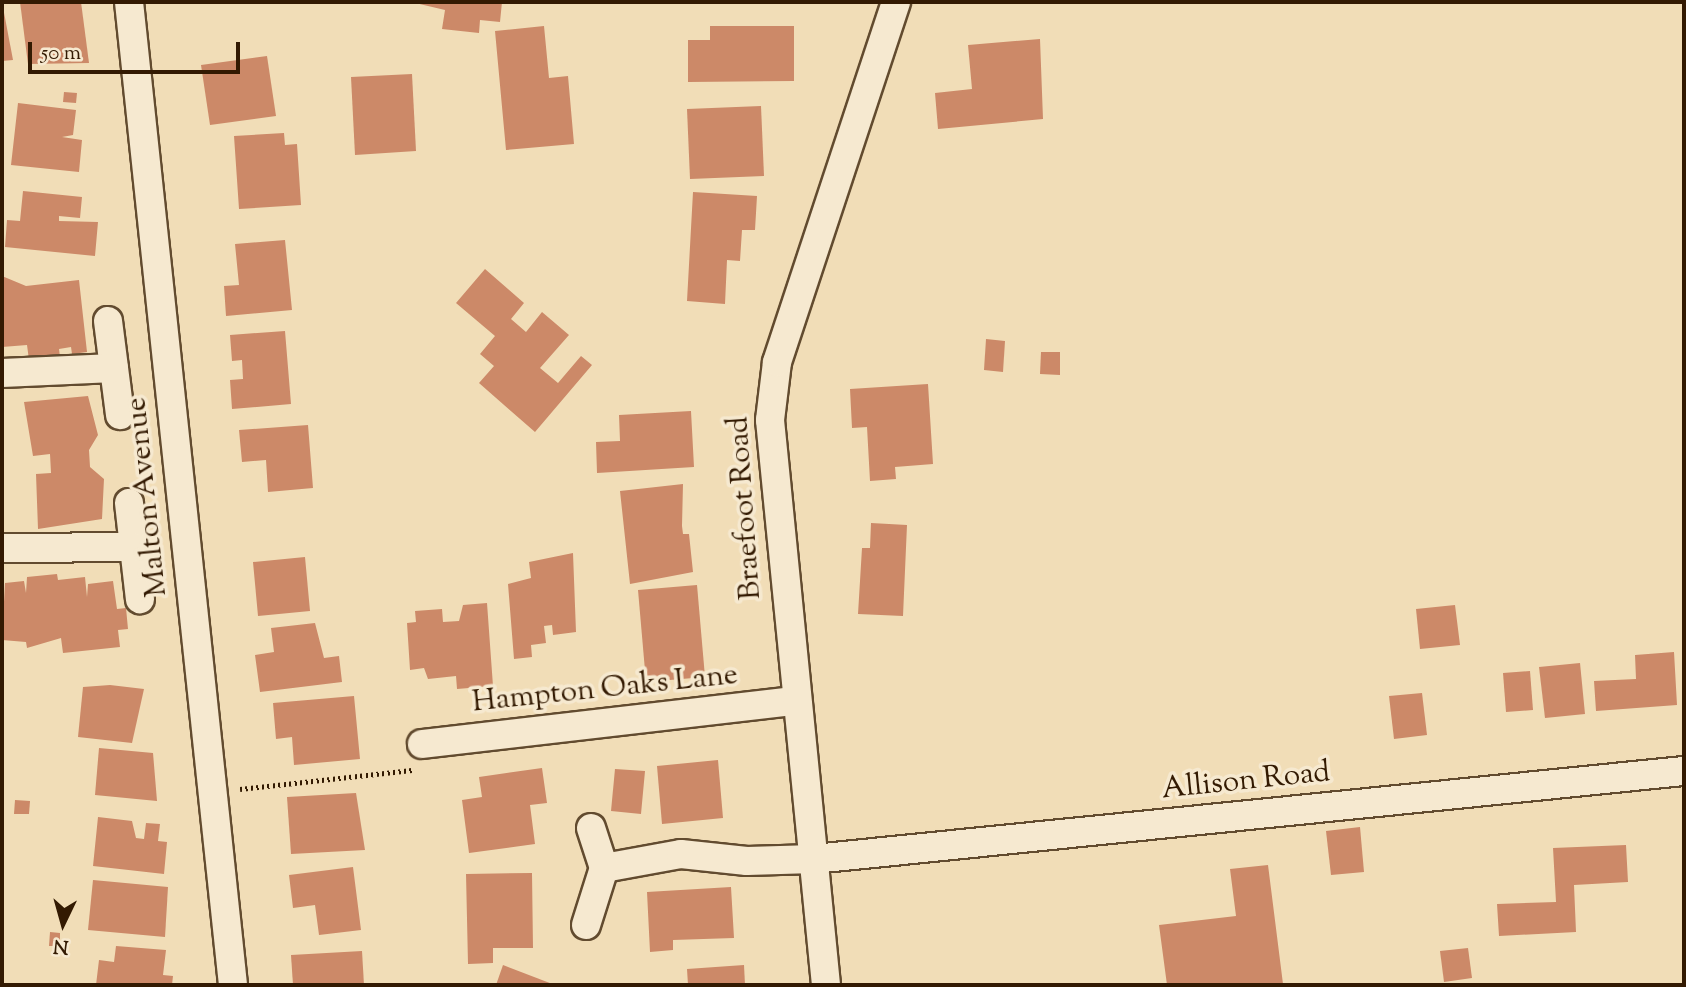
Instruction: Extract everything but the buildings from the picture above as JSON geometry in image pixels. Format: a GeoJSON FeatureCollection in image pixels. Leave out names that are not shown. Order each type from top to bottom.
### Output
{"type":"FeatureCollection","features":[{"type":"Feature","properties":{"kind":"street","name":"Malton Avenue"},"geometry":{"type":"LineString","coordinates":[[129,2],[233,985]]}},
{"type":"Feature","properties":{"kind":"street","name":"Braefoot Road"},"geometry":{"type":"LineString","coordinates":[[826,985],[770,448],[772,392],[896,2]]}},
{"type":"Feature","properties":{"kind":"street"},"geometry":{"type":"LineString","coordinates":[[108,321],[120,415]]}},
{"type":"Feature","properties":{"kind":"street"},"geometry":{"type":"LineString","coordinates":[[2,373],[114,368]]}},
{"type":"Feature","properties":{"kind":"street"},"geometry":{"type":"LineString","coordinates":[[129,503],[141,598]]}},
{"type":"Feature","properties":{"kind":"street"},"geometry":{"type":"LineString","coordinates":[[2,548],[134,547]]}},
{"type":"Feature","properties":{"kind":"street","name":"Hampton Oaks Lane"},"geometry":{"type":"LineString","coordinates":[[422,744],[796,701]]}},
{"type":"Feature","properties":{"kind":"street","name":"Allison Road"},"geometry":{"type":"LineString","coordinates":[[604,868],[681,854],[747,861],[814,859],[1684,771]]}},
{"type":"Feature","properties":{"kind":"street"},"geometry":{"type":"LineString","coordinates":[[586,925],[604,868],[591,828]]}}]}
